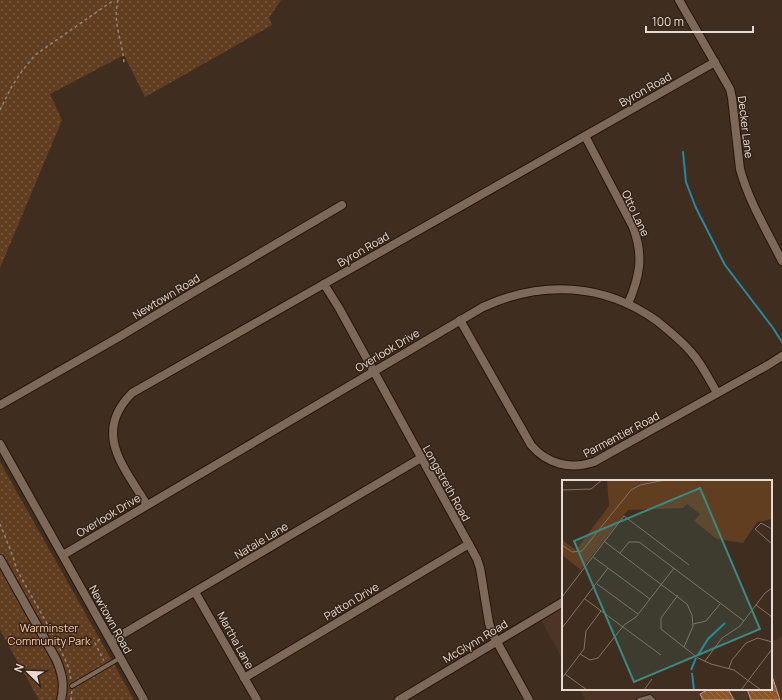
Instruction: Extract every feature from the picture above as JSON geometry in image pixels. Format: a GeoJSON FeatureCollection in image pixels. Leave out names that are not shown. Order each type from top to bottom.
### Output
{"type":"FeatureCollection","features":[{"type":"Feature","properties":{"kind":"street","name":"Decker Lane"},"geometry":{"type":"LineString","coordinates":[[679,0],[725,79],[732,98],[742,178],[749,196],[782,261]]}},
{"type":"Feature","properties":{"kind":"street","name":"Byron Road"},"geometry":{"type":"LineString","coordinates":[[147,505],[113,443],[113,428],[115,419],[122,403],[132,393],[715,62]]}},
{"type":"Feature","properties":{"kind":"street","name":"Otto Lane"},"geometry":{"type":"LineString","coordinates":[[585,136],[638,238],[640,267],[628,304]]}},
{"type":"Feature","properties":{"kind":"street","name":"Newtown Road"},"geometry":{"type":"LineString","coordinates":[[0,405],[342,205]]}},
{"type":"Feature","properties":{"kind":"street","name":"Longstreth Road"},"geometry":{"type":"LineString","coordinates":[[324,284],[477,559],[480,568],[489,623],[529,700]]}},
{"type":"Feature","properties":{"kind":"street","name":"Overlook Drive"},"geometry":{"type":"LineString","coordinates":[[63,554],[460,320],[498,300],[539,290],[565,289],[581,290],[628,304],[668,329],[684,343],[704,370],[717,394]]}},
{"type":"Feature","properties":{"kind":"street","name":"Parmentier Road"},"geometry":{"type":"LineString","coordinates":[[460,320],[531,445],[544,458],[561,464],[575,466],[594,462],[782,356]]}},
{"type":"Feature","properties":{"kind":"street","name":"Newtown Road"},"geometry":{"type":"LineString","coordinates":[[0,444],[144,700]]}},
{"type":"Feature","properties":{"kind":"street","name":"Natale Lane"},"geometry":{"type":"LineString","coordinates":[[109,638],[195,592],[421,458]]}},
{"type":"Feature","properties":{"kind":"street","name":"Patton Drive"},"geometry":{"type":"LineString","coordinates":[[244,678],[469,544]]}},
{"type":"Feature","properties":{"kind":"street"},"geometry":{"type":"LineString","coordinates":[[0,559],[60,668],[64,686],[61,700]]}},
{"type":"Feature","properties":{"kind":"street","name":"Martha Lane"},"geometry":{"type":"LineString","coordinates":[[195,592],[257,700]]}},
{"type":"Feature","properties":{"kind":"street","name":"McGlynn Road"},"geometry":{"type":"LineString","coordinates":[[399,700],[562,603]]}},
{"type":"Feature","properties":{"kind":"lane"},"geometry":{"type":"LineString","coordinates":[[72,686],[120,658]]}},
{"type":"Feature","properties":{"kind":"lane"},"geometry":{"type":"LineString","coordinates":[[639,700],[650,697],[653,700]]}},
{"type":"Feature","properties":{"kind":"path"},"geometry":{"type":"LineString","coordinates":[[0,110],[12,86],[35,55],[114,0]]}},
{"type":"Feature","properties":{"kind":"path"},"geometry":{"type":"LineString","coordinates":[[118,0],[115,11],[124,53],[124,64]]}},
{"type":"Feature","properties":{"kind":"path"},"geometry":{"type":"LineString","coordinates":[[0,524],[17,570],[55,638],[69,668],[72,686],[71,700]]}},
{"type":"Feature","properties":{"kind":"path"},"geometry":{"type":"LineString","coordinates":[[106,666],[95,643],[109,638]]}},
{"type":"Feature","properties":{"kind":"shaded area"},"geometry":{"type":"Polygon","coordinates":[[[562,608],[562,658],[541,620],[562,608]]]}},
{"type":"Feature","properties":{"kind":"shaded area"},"geometry":{"type":"Polygon","coordinates":[[[782,636],[782,700],[585,700],[580,690],[772,690],[772,641],[782,636]]]}},
{"type":"Feature","properties":{"kind":"green space"},"geometry":{"type":"Polygon","coordinates":[[[0,0],[281,0],[269,18],[272,25],[145,97],[124,55],[50,94],[62,120],[0,268],[0,0]]]}},
{"type":"Feature","properties":{"kind":"green space","name":"Warminster Community Park"},"geometry":{"type":"Polygon","coordinates":[[[0,462],[134,700],[39,700],[0,630],[0,462]]]}},
{"type":"Feature","properties":{"kind":"building"},"geometry":{"type":"Polygon","coordinates":[[[772,676],[780,700],[751,700],[747,690],[772,690],[772,676]]]}},
{"type":"Feature","properties":{"kind":"building"},"geometry":{"type":"Polygon","coordinates":[[[707,690],[729,690],[734,700],[703,700],[700,694],[707,690]]]}},
{"type":"Feature","properties":{"kind":"waterway"},"geometry":{"type":"LineString","coordinates":[[683,152],[686,182],[696,208],[725,265],[782,342]]}}]}
